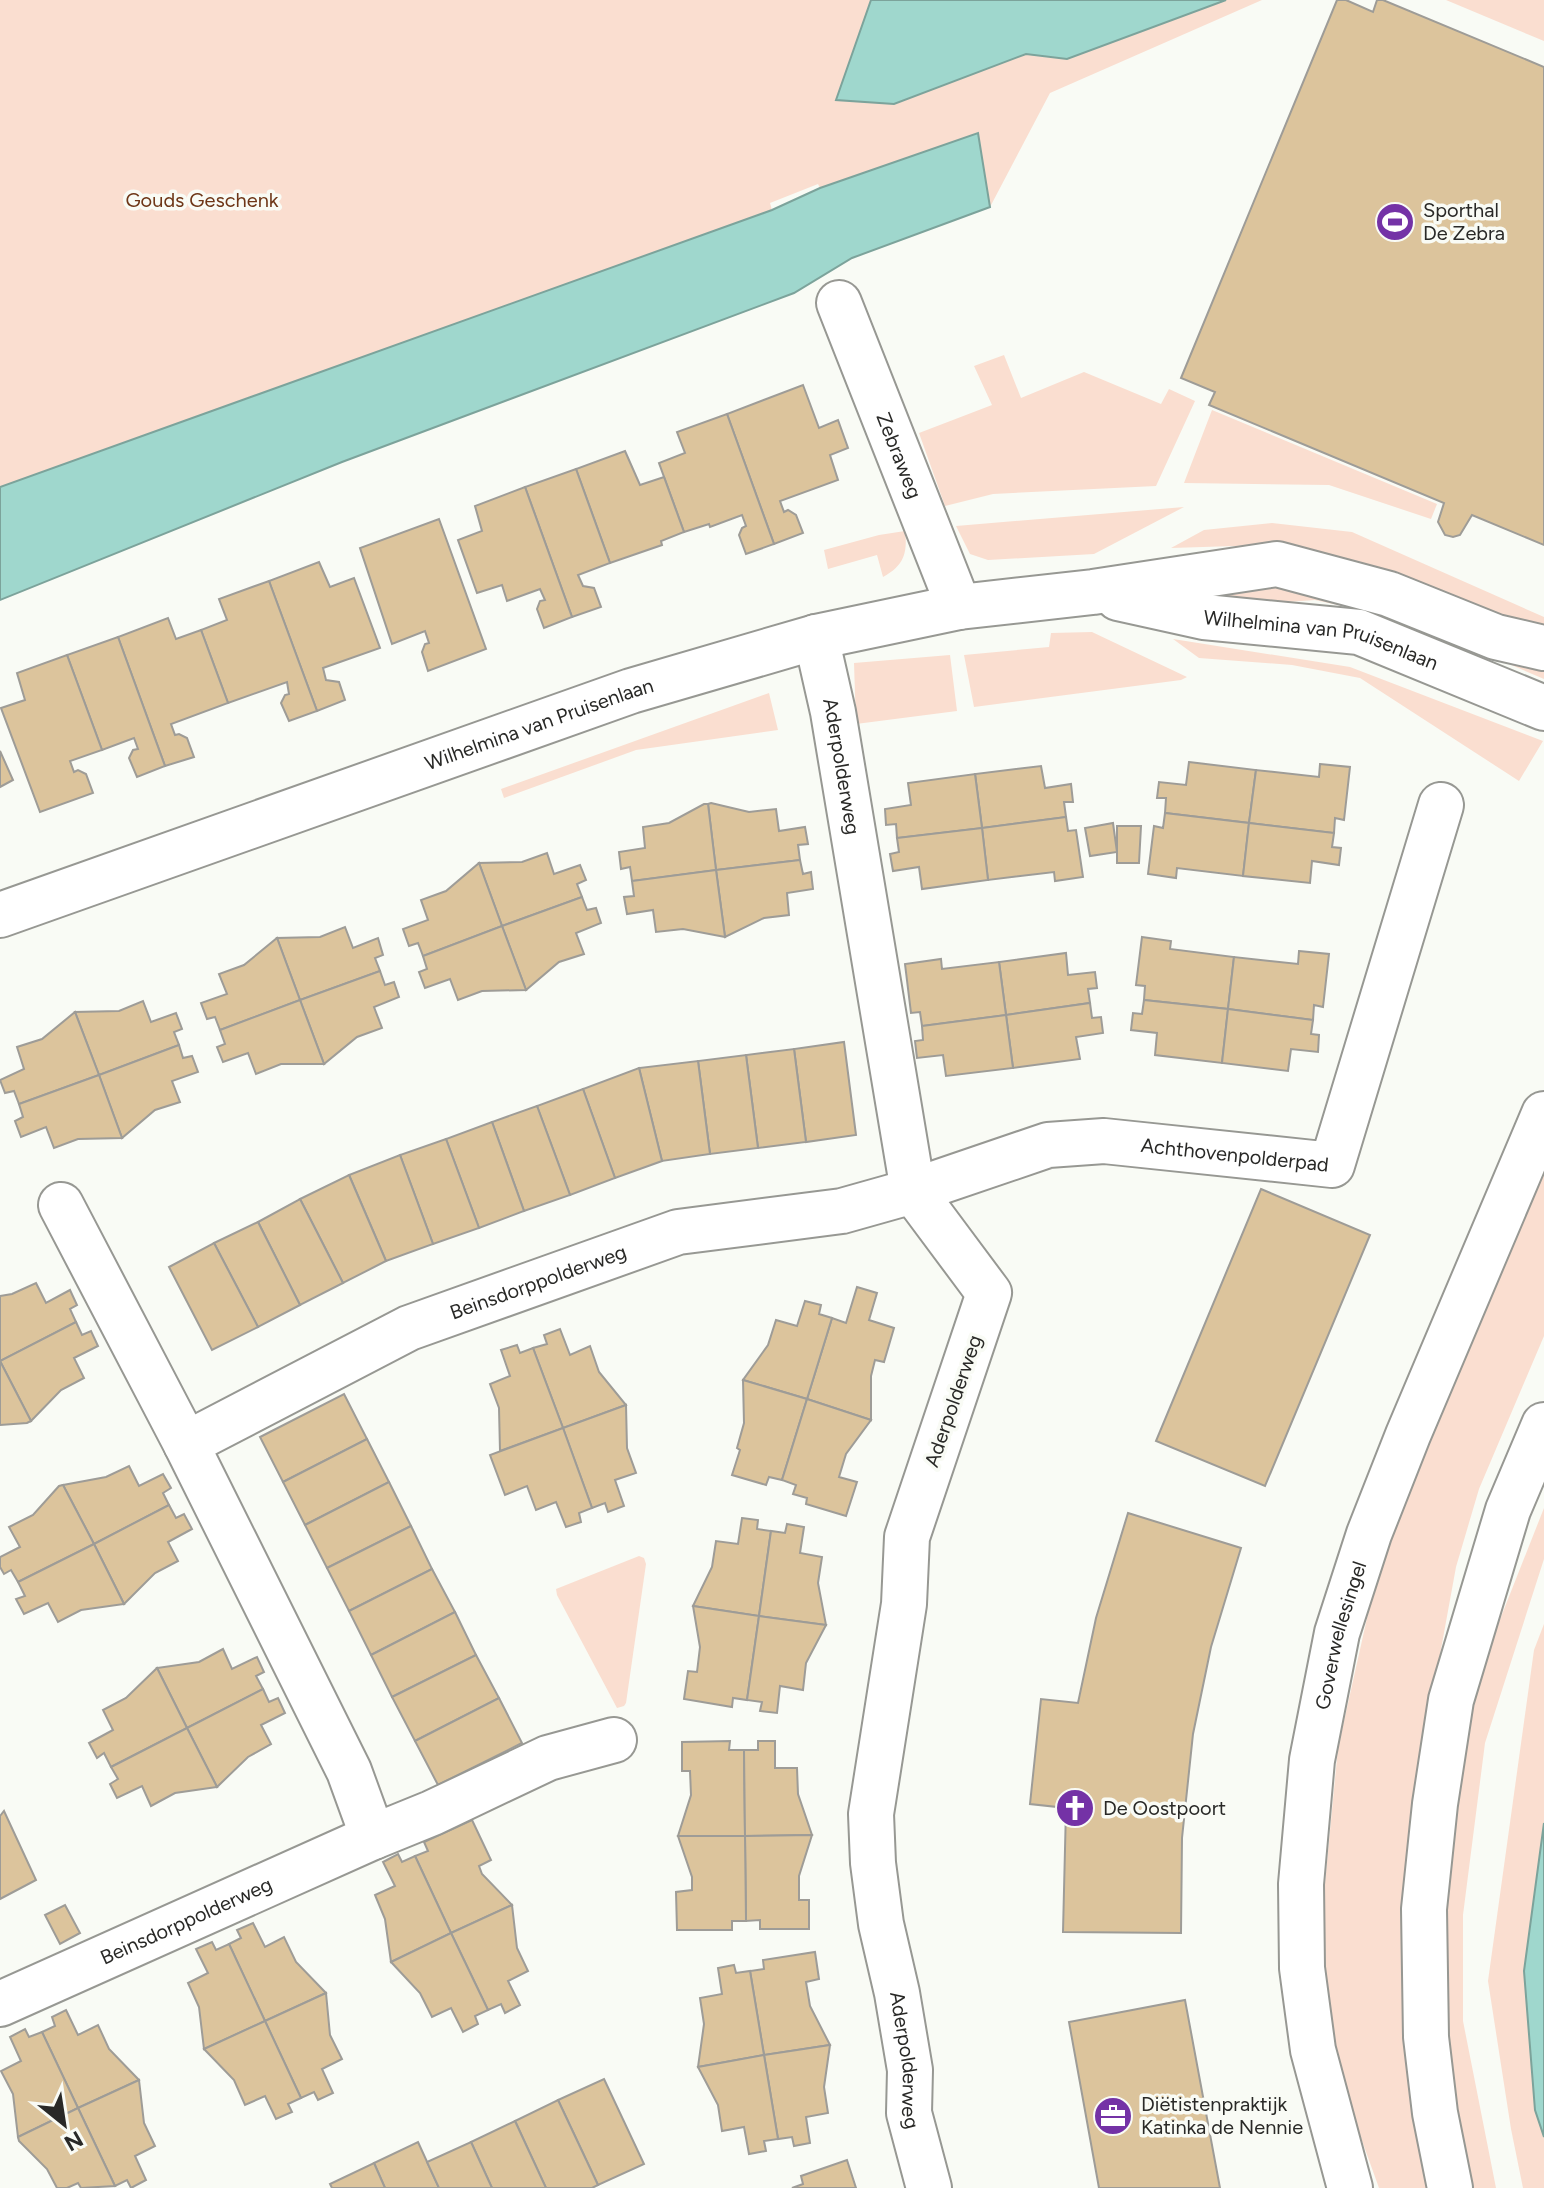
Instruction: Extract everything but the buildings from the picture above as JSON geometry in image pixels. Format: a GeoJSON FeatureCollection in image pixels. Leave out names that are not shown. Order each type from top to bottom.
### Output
{"type":"FeatureCollection","features":[{"type":"Feature","properties":{"kind":"street","name":"Zebraweg"},"geometry":{"type":"LineString","coordinates":[[839,303],[959,607]]}},
{"type":"Feature","properties":{"kind":"street","name":"Wilhelmina van Pruisenlaan"},"geometry":{"type":"LineString","coordinates":[[0,915],[631,691],[816,637],[959,607],[1093,592],[1277,564],[1389,594],[1496,637],[1544,648]]}},
{"type":"Feature","properties":{"kind":"street","name":"Wilhelmina van Pruisenlaan"},"geometry":{"type":"LineString","coordinates":[[1093,592],[1204,617],[1359,632],[1544,708]]}},
{"type":"Feature","properties":{"kind":"street","name":"Aderpolderweg"},"geometry":{"type":"LineString","coordinates":[[816,637],[833,712],[913,1191],[989,1293],[907,1537],[904,1604],[871,1814],[873,1863],[881,1924],[910,2070],[909,2113],[929,2188]]}},
{"type":"Feature","properties":{"kind":"street","name":"Achthovenpolderpad"},"geometry":{"type":"LineString","coordinates":[[913,1191],[1048,1145],[1104,1141],[1332,1165],[1441,805]]}},
{"type":"Feature","properties":{"kind":"street","name":"Goverwellesingel"},"geometry":{"type":"LineString","coordinates":[[1350,2188],[1313,2050],[1302,1968],[1301,1884],[1312,1760],[1337,1633],[1369,1534],[1544,1114]]}},
{"type":"Feature","properties":{"kind":"street","name":"Beinsdorppolderweg"},"geometry":{"type":"LineString","coordinates":[[186,1444],[409,1328],[678,1232],[842,1211],[913,1191]]}},
{"type":"Feature","properties":{"kind":"street"},"geometry":{"type":"LineString","coordinates":[[61,1205],[186,1444],[349,1771],[373,1837]]}},
{"type":"Feature","properties":{"kind":"street"},"geometry":{"type":"LineString","coordinates":[[1450,2188],[1435,2113],[1426,2037],[1424,1909],[1435,1804],[1451,1700],[1508,1510],[1544,1425]]}},
{"type":"Feature","properties":{"kind":"street","name":"Beinsdorppolderweg"},"geometry":{"type":"LineString","coordinates":[[0,2004],[432,1813],[548,1758],[614,1740]]}},
{"type":"Feature","properties":{"kind":"green space","name":"Gouds Geschenk"},"geometry":{"type":"Polygon","coordinates":[[[0,0],[1262,0],[1050,93],[990,207],[978,133],[820,188],[818,184],[770,203],[772,210],[0,489],[0,0]]]}},
{"type":"Feature","properties":{"kind":"green space"},"geometry":{"type":"Polygon","coordinates":[[[1446,0],[1544,0],[1544,41],[1446,0]]]}},
{"type":"Feature","properties":{"kind":"green space"},"geometry":{"type":"Polygon","coordinates":[[[1004,355],[1021,398],[1084,372],[1161,404],[1169,389],[1195,401],[1156,486],[993,494],[945,506],[919,433],[992,405],[974,366],[1004,355]]]}},
{"type":"Feature","properties":{"kind":"green space"},"geometry":{"type":"Polygon","coordinates":[[[1212,410],[1437,504],[1431,519],[1329,485],[1184,483],[1212,410]]]}},
{"type":"Feature","properties":{"kind":"green space"},"geometry":{"type":"Polygon","coordinates":[[[1184,507],[1094,554],[988,560],[970,554],[956,526],[1184,507]]]}},
{"type":"Feature","properties":{"kind":"green space"},"geometry":{"type":"Polygon","coordinates":[[[1272,523],[1352,532],[1544,617],[1544,632],[1338,557],[1267,545],[1171,548],[1204,530],[1272,523]]]}},
{"type":"Feature","properties":{"kind":"green space"},"geometry":{"type":"Polygon","coordinates":[[[905,531],[903,558],[883,577],[877,555],[828,569],[824,550],[905,531]]]}},
{"type":"Feature","properties":{"kind":"green space"},"geometry":{"type":"Polygon","coordinates":[[[1283,582],[1425,623],[1544,670],[1544,679],[1467,646],[1369,612],[1315,600],[1230,606],[1115,590],[1283,582]]]}},
{"type":"Feature","properties":{"kind":"green space"},"geometry":{"type":"Polygon","coordinates":[[[1092,632],[1187,677],[974,707],[964,655],[1049,647],[1051,633],[1092,632]]]}},
{"type":"Feature","properties":{"kind":"green space"},"geometry":{"type":"Polygon","coordinates":[[[1173,639],[1350,667],[1543,741],[1519,781],[1360,678],[1292,665],[1199,658],[1173,639]]]}},
{"type":"Feature","properties":{"kind":"green space"},"geometry":{"type":"Polygon","coordinates":[[[950,655],[957,711],[856,724],[854,663],[950,655]]]}},
{"type":"Feature","properties":{"kind":"green space"},"geometry":{"type":"Polygon","coordinates":[[[769,693],[778,730],[636,750],[504,798],[501,789],[769,693]]]}},
{"type":"Feature","properties":{"kind":"green space"},"geometry":{"type":"Polygon","coordinates":[[[1544,1158],[1544,1336],[1479,1489],[1456,1567],[1412,1808],[1403,1921],[1433,2188],[1379,2188],[1333,2060],[1319,1945],[1338,1748],[1378,1569],[1544,1158]]]}},
{"type":"Feature","properties":{"kind":"green space"},"geometry":{"type":"Polygon","coordinates":[[[1544,1508],[1544,1559],[1485,1743],[1463,1915],[1463,2021],[1496,2188],[1471,2188],[1464,2169],[1445,2033],[1441,1906],[1457,1756],[1484,1660],[1544,1508]]]}},
{"type":"Feature","properties":{"kind":"green space"},"geometry":{"type":"Polygon","coordinates":[[[639,1556],[644,1558],[646,1564],[626,1703],[617,1708],[556,1589],[639,1556]]]}},
{"type":"Feature","properties":{"kind":"green space"},"geometry":{"type":"Polygon","coordinates":[[[1544,1624],[1544,2188],[1523,2188],[1488,1981],[1534,1650],[1544,1624]]]}},
{"type":"Feature","properties":{"kind":"water"},"geometry":{"type":"Polygon","coordinates":[[[871,0],[1226,0],[1067,59],[1026,54],[894,104],[836,100],[871,0]]]}},
{"type":"Feature","properties":{"kind":"water"},"geometry":{"type":"Polygon","coordinates":[[[978,133],[990,207],[852,258],[794,293],[342,462],[0,600],[0,487],[978,133]]]}},
{"type":"Feature","properties":{"kind":"water"},"geometry":{"type":"Polygon","coordinates":[[[1544,1823],[1544,2137],[1535,2110],[1524,1971],[1544,1823]]]}},
{"type":"Feature","properties":{"kind":"place","name":"Sporthal De Zebra"},"geometry":{"type":"Point","coordinates":[1395,222]}},
{"type":"Feature","properties":{"kind":"place","name":"De Oostpoort"},"geometry":{"type":"Point","coordinates":[1075,1808]}},
{"type":"Feature","properties":{"kind":"place","name":"Diëtistenpraktijk Katinka de Nennie"},"geometry":{"type":"Point","coordinates":[1113,2116]}}]}
